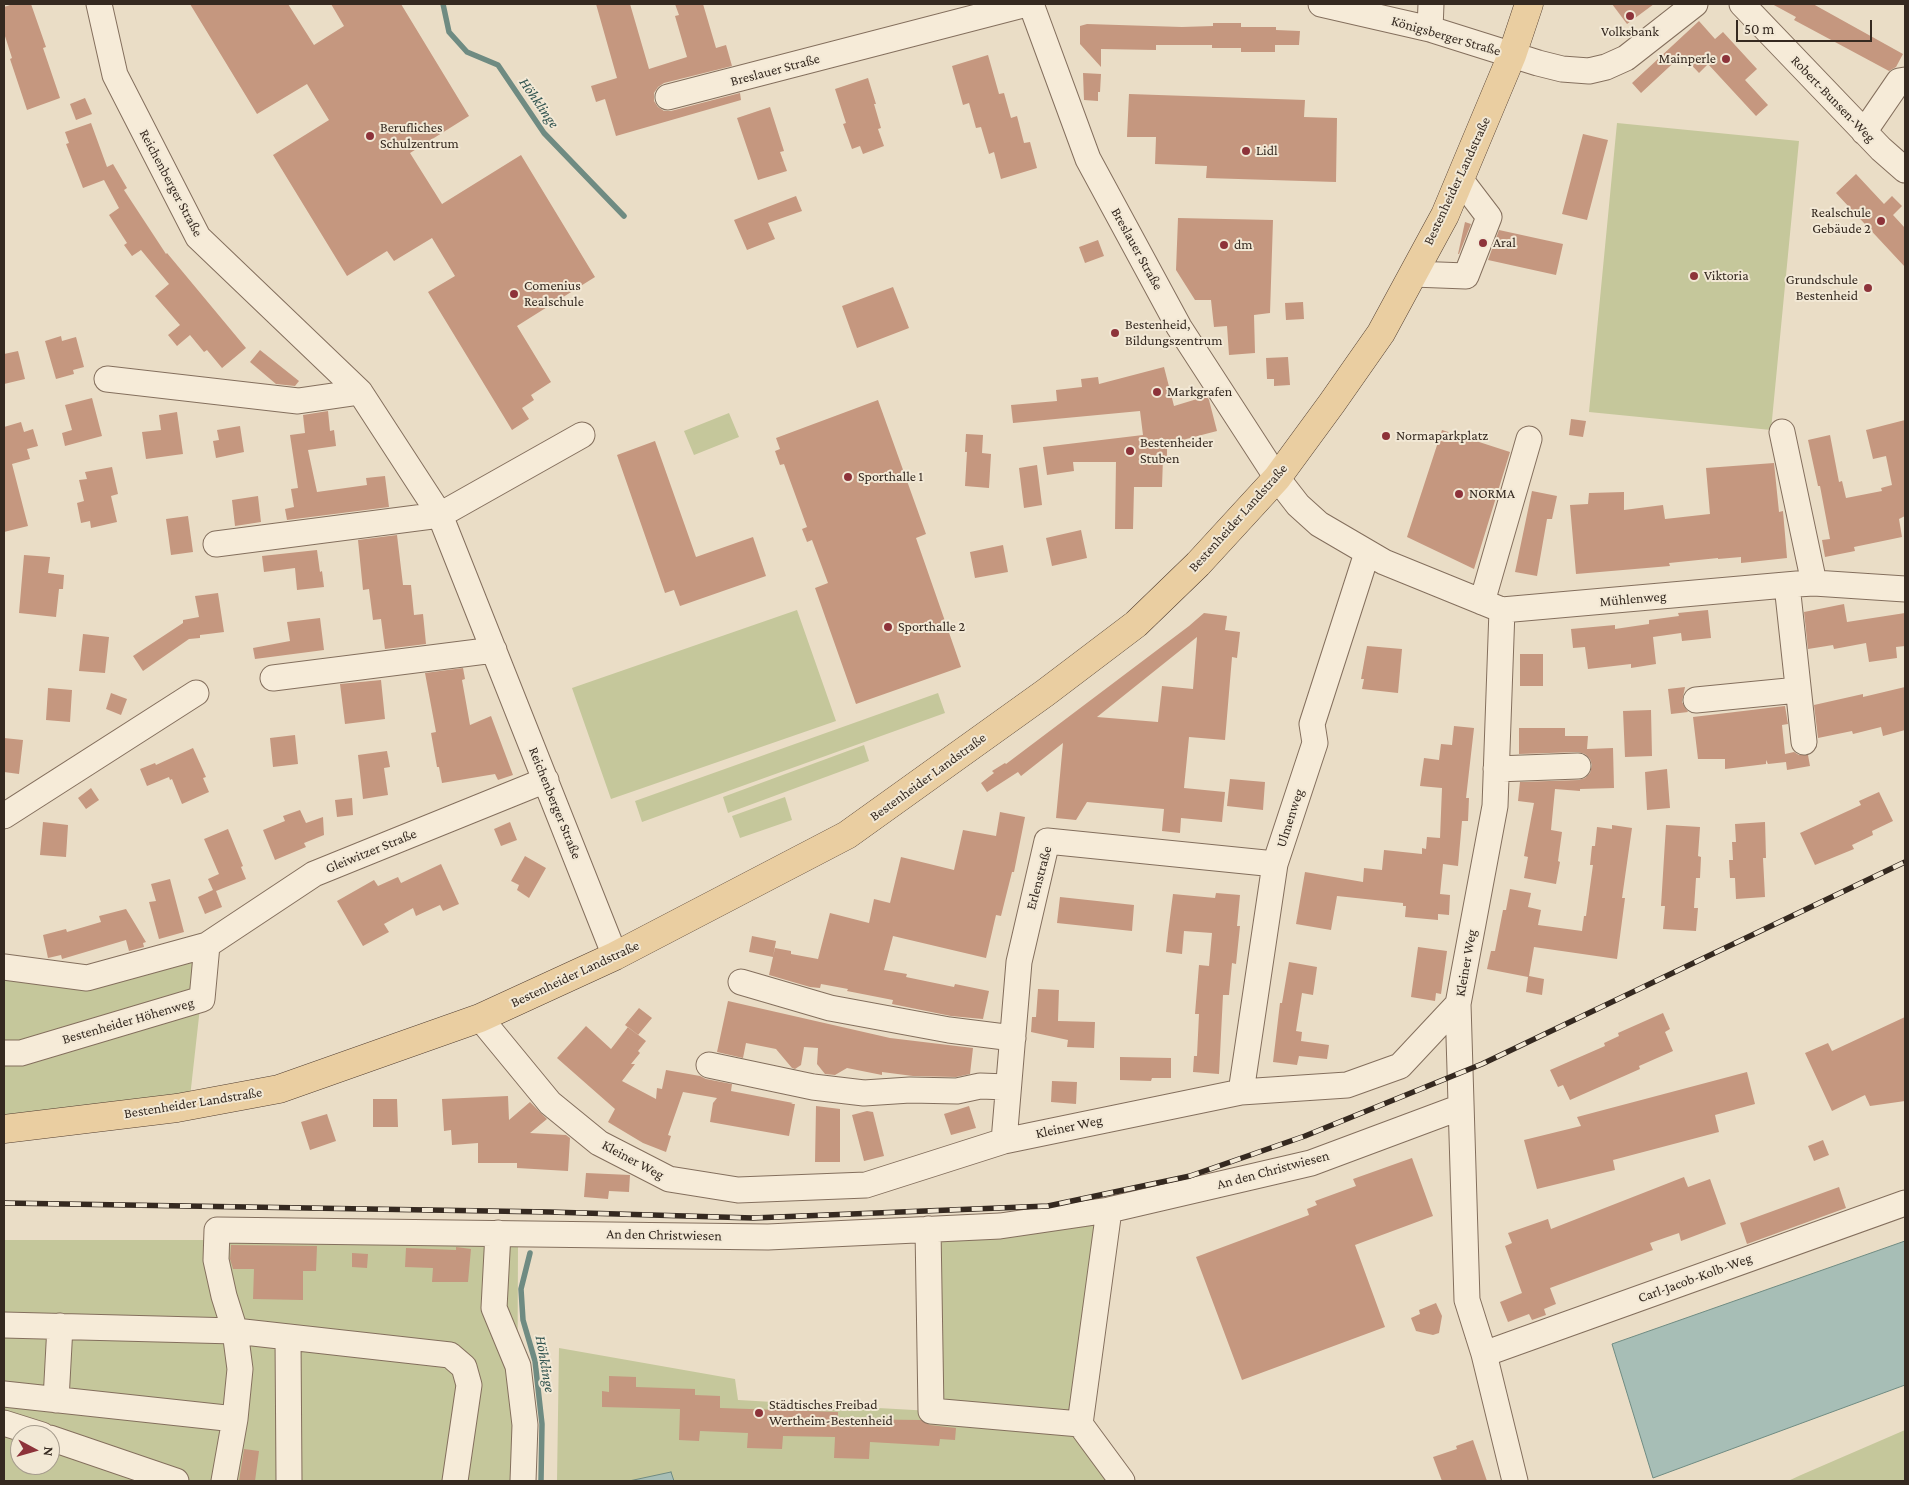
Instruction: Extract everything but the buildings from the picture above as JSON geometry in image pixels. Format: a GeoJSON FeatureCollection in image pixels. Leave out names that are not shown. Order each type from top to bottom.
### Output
{"type":"FeatureCollection","features":[{"type":"Feature","properties":{"kind":"main road","name":"Bestenheider Landstraße"},"geometry":{"type":"LineString","coordinates":[[4,1129],[177,1108],[279,1089],[480,1018],[615,956],[847,835],[1046,694],[1136,624],[1218,543],[1277,478],[1381,333],[1444,215],[1512,55],[1529,4]]}},
{"type":"Feature","properties":{"kind":"street","name":"Reichenberger Straße"},"geometry":{"type":"LineString","coordinates":[[99,4],[115,75],[198,237],[360,392],[440,515],[615,956]]}},
{"type":"Feature","properties":{"kind":"street","name":"Breslauer Straße"},"geometry":{"type":"LineString","coordinates":[[668,97],[1027,4]]}},
{"type":"Feature","properties":{"kind":"street","name":"Breslauer Straße"},"geometry":{"type":"LineString","coordinates":[[1031,4],[1088,159],[1179,327],[1277,478]]}},
{"type":"Feature","properties":{"kind":"street","name":"Königsberger Straße"},"geometry":{"type":"LineString","coordinates":[[1321,4],[1430,29],[1562,69],[1589,71],[1606,67],[1626,58],[1695,4]]}},
{"type":"Feature","properties":{"kind":"street"},"geometry":{"type":"LineString","coordinates":[[1430,29],[1431,4]]}},
{"type":"Feature","properties":{"kind":"street","name":"Robert-Bunsen-Weg"},"geometry":{"type":"LineString","coordinates":[[1742,4],[1864,132],[1905,170]]}},
{"type":"Feature","properties":{"kind":"street"},"geometry":{"type":"LineString","coordinates":[[1864,132],[1899,80],[1905,80]]}},
{"type":"Feature","properties":{"kind":"street"},"geometry":{"type":"LineString","coordinates":[[1413,274],[1466,276],[1489,218],[1460,179]]}},
{"type":"Feature","properties":{"kind":"street"},"geometry":{"type":"LineString","coordinates":[[107,379],[298,400],[360,392]]}},
{"type":"Feature","properties":{"kind":"street"},"geometry":{"type":"LineString","coordinates":[[1782,432],[1814,583]]}},
{"type":"Feature","properties":{"kind":"street"},"geometry":{"type":"LineString","coordinates":[[216,544],[440,515],[582,436]]}},
{"type":"Feature","properties":{"kind":"street"},"geometry":{"type":"LineString","coordinates":[[1492,606],[1529,439]]}},
{"type":"Feature","properties":{"kind":"street","name":"Mühlenweg"},"geometry":{"type":"LineString","coordinates":[[1277,478],[1298,505],[1319,524],[1367,553],[1384,562],[1492,606],[1814,583],[1905,589]]}},
{"type":"Feature","properties":{"kind":"street","name":"Ulmenweg"},"geometry":{"type":"LineString","coordinates":[[1241,1092],[1275,864],[1315,743],[1312,724],[1367,553]]}},
{"type":"Feature","properties":{"kind":"street"},"geometry":{"type":"LineString","coordinates":[[1786,585],[1804,742]]}},
{"type":"Feature","properties":{"kind":"street","name":"Kleiner Weg"},"geometry":{"type":"LineString","coordinates":[[480,1018],[550,1102],[599,1143],[669,1179],[738,1190],[866,1186],[1004,1141],[1241,1092],[1347,1085],[1400,1066],[1458,1004],[1495,806],[1496,769],[1492,606]]}},
{"type":"Feature","properties":{"kind":"street"},"geometry":{"type":"LineString","coordinates":[[273,678],[494,650]]}},
{"type":"Feature","properties":{"kind":"street"},"geometry":{"type":"LineString","coordinates":[[1696,700],[1798,690]]}},
{"type":"Feature","properties":{"kind":"street"},"geometry":{"type":"LineString","coordinates":[[4,816],[196,693]]}},
{"type":"Feature","properties":{"kind":"street"},"geometry":{"type":"LineString","coordinates":[[1496,769],[1578,766]]}},
{"type":"Feature","properties":{"kind":"street","name":"Gleiwitzer Straße"},"geometry":{"type":"LineString","coordinates":[[207,945],[314,874],[546,780]]}},
{"type":"Feature","properties":{"kind":"street","name":"Erlenstraße"},"geometry":{"type":"LineString","coordinates":[[1004,1141],[1019,962],[1047,840],[1275,864]]}},
{"type":"Feature","properties":{"kind":"street"},"geometry":{"type":"LineString","coordinates":[[4,967],[87,978],[207,945]]}},
{"type":"Feature","properties":{"kind":"street","name":"Bestenheider Höhenweg"},"geometry":{"type":"LineString","coordinates":[[4,1053],[21,1053],[202,999],[207,945]]}},
{"type":"Feature","properties":{"kind":"street"},"geometry":{"type":"LineString","coordinates":[[741,982],[830,1008],[949,1030],[1013,1038]]}},
{"type":"Feature","properties":{"kind":"street"},"geometry":{"type":"LineString","coordinates":[[1458,1004],[1468,1300],[1484,1354],[1515,1481]]}},
{"type":"Feature","properties":{"kind":"street"},"geometry":{"type":"LineString","coordinates":[[709,1065],[813,1087],[864,1093],[910,1090],[957,1091],[980,1086],[1008,1087]]}},
{"type":"Feature","properties":{"kind":"street","name":"An den Christwiesen"},"geometry":{"type":"LineString","coordinates":[[235,1331],[224,1296],[216,1260],[217,1230],[768,1237],[1000,1226],[1109,1210],[1311,1163],[1461,1107]]}},
{"type":"Feature","properties":{"kind":"street","name":"Carl-Jacob-Kolb-Weg"},"geometry":{"type":"LineString","coordinates":[[1484,1354],[1905,1203]]}},
{"type":"Feature","properties":{"kind":"street"},"geometry":{"type":"LineString","coordinates":[[1109,1210],[1080,1424],[1122,1481]]}},
{"type":"Feature","properties":{"kind":"street"},"geometry":{"type":"LineString","coordinates":[[928,1229],[932,1411],[1080,1424]]}},
{"type":"Feature","properties":{"kind":"street"},"geometry":{"type":"LineString","coordinates":[[498,1234],[494,1308],[518,1366],[525,1425],[523,1481]]}},
{"type":"Feature","properties":{"kind":"street"},"geometry":{"type":"LineString","coordinates":[[4,1325],[235,1331],[450,1355],[464,1367],[469,1385],[455,1481]]}},
{"type":"Feature","properties":{"kind":"street"},"geometry":{"type":"LineString","coordinates":[[56,1400],[60,1326]]}},
{"type":"Feature","properties":{"kind":"street"},"geometry":{"type":"LineString","coordinates":[[224,1481],[235,1418],[240,1369],[235,1331]]}},
{"type":"Feature","properties":{"kind":"street"},"geometry":{"type":"LineString","coordinates":[[288,1337],[289,1481]]}},
{"type":"Feature","properties":{"kind":"street"},"geometry":{"type":"LineString","coordinates":[[4,1394],[235,1418]]}},
{"type":"Feature","properties":{"kind":"street"},"geometry":{"type":"LineString","coordinates":[[60,1441],[176,1481]]}},
{"type":"Feature","properties":{"kind":"green space","name":"Viktoria"},"geometry":{"type":"Polygon","coordinates":[[[1617,123],[1799,141],[1771,430],[1589,412],[1617,123]]]}},
{"type":"Feature","properties":{"kind":"green space"},"geometry":{"type":"Polygon","coordinates":[[[729,413],[739,437],[694,455],[684,431],[729,413]]]}},
{"type":"Feature","properties":{"kind":"green space"},"geometry":{"type":"Polygon","coordinates":[[[797,610],[836,721],[611,799],[572,688],[797,610]]]}},
{"type":"Feature","properties":{"kind":"green space"},"geometry":{"type":"Polygon","coordinates":[[[938,693],[945,713],[642,822],[635,801],[938,693]]]}},
{"type":"Feature","properties":{"kind":"green space"},"geometry":{"type":"Polygon","coordinates":[[[864,745],[869,761],[728,813],[723,797],[864,745]]]}},
{"type":"Feature","properties":{"kind":"green space"},"geometry":{"type":"Polygon","coordinates":[[[785,797],[792,820],[740,838],[732,816],[785,797]]]}},
{"type":"Feature","properties":{"kind":"green space"},"geometry":{"type":"Polygon","coordinates":[[[207,945],[189,1106],[4,1129],[4,967],[87,978],[207,945]]]}},
{"type":"Feature","properties":{"kind":"green space"},"geometry":{"type":"Polygon","coordinates":[[[1109,1210],[1080,1424],[1122,1481],[557,1481],[559,1348],[735,1379],[738,1400],[931,1411],[928,1229],[1109,1210]]]}},
{"type":"Feature","properties":{"kind":"green space"},"geometry":{"type":"Polygon","coordinates":[[[4,1240],[205,1240],[518,1245],[517,1481],[4,1481],[4,1240]]]}},
{"type":"Feature","properties":{"kind":"green space"},"geometry":{"type":"Polygon","coordinates":[[[1905,1430],[1905,1481],[1788,1481],[1801,1475],[1905,1430]]]}},
{"type":"Feature","properties":{"kind":"water"},"geometry":{"type":"Polygon","coordinates":[[[1905,1241],[1905,1385],[1653,1478],[1612,1344],[1905,1241]]]}},
{"type":"Feature","properties":{"kind":"water"},"geometry":{"type":"Polygon","coordinates":[[[671,1472],[674,1481],[629,1481],[671,1472]]]}},
{"type":"Feature","properties":{"kind":"waterway","name":"Höhklinge"},"geometry":{"type":"LineString","coordinates":[[443,4],[449,32],[467,52],[498,65],[544,133],[624,216]]}},
{"type":"Feature","properties":{"kind":"waterway","name":"Höhklinge"},"geometry":{"type":"LineString","coordinates":[[530,1253],[521,1289],[523,1320],[535,1361],[542,1424],[541,1481]]}},
{"type":"Feature","properties":{"kind":"railway"},"geometry":{"type":"LineString","coordinates":[[4,1203],[550,1212],[753,1218],[1048,1206],[1190,1176],[1305,1136],[1482,1064],[1905,862]]}},
{"type":"Feature","properties":{"kind":"place","name":"Volksbank"},"geometry":{"type":"Point","coordinates":[1630,16]}},
{"type":"Feature","properties":{"kind":"place","name":"Mainperle"},"geometry":{"type":"Point","coordinates":[1726,59]}},
{"type":"Feature","properties":{"kind":"place","name":"Berufliches Schulzentrum"},"geometry":{"type":"Point","coordinates":[370,136]}},
{"type":"Feature","properties":{"kind":"place","name":"Lidl"},"geometry":{"type":"Point","coordinates":[1246,151]}},
{"type":"Feature","properties":{"kind":"place","name":"Realschule Gebäude 2"},"geometry":{"type":"Point","coordinates":[1881,221]}},
{"type":"Feature","properties":{"kind":"place","name":"Aral"},"geometry":{"type":"Point","coordinates":[1483,243]}},
{"type":"Feature","properties":{"kind":"place","name":"dm"},"geometry":{"type":"Point","coordinates":[1224,245]}},
{"type":"Feature","properties":{"kind":"place","name":"Viktoria"},"geometry":{"type":"Point","coordinates":[1694,276]}},
{"type":"Feature","properties":{"kind":"place","name":"Grundschule Bestenheid"},"geometry":{"type":"Point","coordinates":[1868,288]}},
{"type":"Feature","properties":{"kind":"place","name":"Comenius Realschule"},"geometry":{"type":"Point","coordinates":[514,294]}},
{"type":"Feature","properties":{"kind":"place","name":"Bestenheid, Bildungszentrum"},"geometry":{"type":"Point","coordinates":[1115,333]}},
{"type":"Feature","properties":{"kind":"place","name":"Markgrafen"},"geometry":{"type":"Point","coordinates":[1157,392]}},
{"type":"Feature","properties":{"kind":"place","name":"Normaparkplatz"},"geometry":{"type":"Point","coordinates":[1386,436]}},
{"type":"Feature","properties":{"kind":"place","name":"Bestenheider Stuben"},"geometry":{"type":"Point","coordinates":[1130,451]}},
{"type":"Feature","properties":{"kind":"place","name":"Sporthalle 1"},"geometry":{"type":"Point","coordinates":[848,477]}},
{"type":"Feature","properties":{"kind":"place","name":"NORMA"},"geometry":{"type":"Point","coordinates":[1459,494]}},
{"type":"Feature","properties":{"kind":"place","name":"Sporthalle 2"},"geometry":{"type":"Point","coordinates":[888,627]}},
{"type":"Feature","properties":{"kind":"place","name":"Städtisches Freibad Wertheim-Bestenheid"},"geometry":{"type":"Point","coordinates":[759,1413]}}]}
